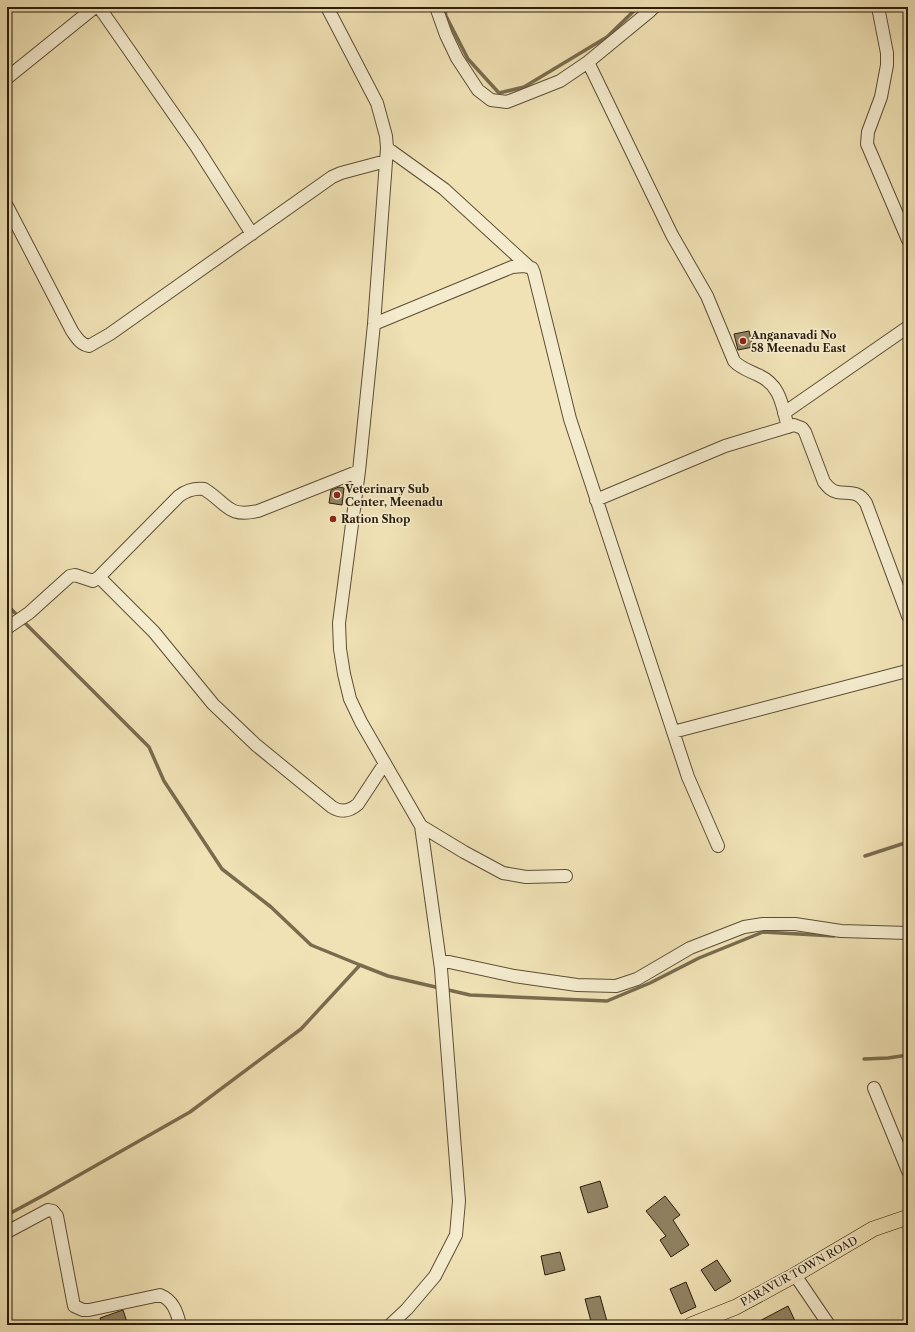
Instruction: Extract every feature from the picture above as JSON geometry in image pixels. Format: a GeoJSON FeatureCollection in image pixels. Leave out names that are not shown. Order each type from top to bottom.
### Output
{"type":"FeatureCollection","features":[{"type":"Feature","properties":{"kind":"main road","name":"PARAVUR TOWN ROAD"},"geometry":{"type":"LineString","coordinates":[[690,1325],[736,1307],[795,1275],[873,1229],[908,1217]]}},
{"type":"Feature","properties":{"kind":"street"},"geometry":{"type":"LineString","coordinates":[[7,78],[95,7]]}},
{"type":"Feature","properties":{"kind":"street"},"geometry":{"type":"LineString","coordinates":[[98,7],[196,146],[252,234]]}},
{"type":"Feature","properties":{"kind":"street"},"geometry":{"type":"LineString","coordinates":[[327,7],[377,103],[383,122],[387,148],[374,324],[340,623],[340,649],[350,699],[361,722],[421,826],[441,964],[459,1201],[456,1235],[435,1276],[408,1308],[390,1325]]}},
{"type":"Feature","properties":{"kind":"street"},"geometry":{"type":"LineString","coordinates":[[436,7],[446,35],[457,58],[478,90],[491,100],[507,102],[560,81],[588,62],[654,7]]}},
{"type":"Feature","properties":{"kind":"street"},"geometry":{"type":"LineString","coordinates":[[878,7],[887,53],[887,65],[881,97],[868,132],[867,144],[908,240]]}},
{"type":"Feature","properties":{"kind":"street"},"geometry":{"type":"LineString","coordinates":[[588,62],[672,235],[707,296],[734,361],[741,367],[764,378],[776,389],[788,427]]}},
{"type":"Feature","properties":{"kind":"street"},"geometry":{"type":"LineString","coordinates":[[387,148],[444,189],[532,268],[570,419],[596,500],[688,777],[718,846]]}},
{"type":"Feature","properties":{"kind":"street"},"geometry":{"type":"LineString","coordinates":[[7,206],[72,331],[79,341],[84,345],[89,346],[110,334],[332,177],[341,173],[386,161]]}},
{"type":"Feature","properties":{"kind":"street"},"geometry":{"type":"LineString","coordinates":[[374,324],[512,267],[528,266]]}},
{"type":"Feature","properties":{"kind":"street"},"geometry":{"type":"LineString","coordinates":[[784,413],[908,327]]}},
{"type":"Feature","properties":{"kind":"street"},"geometry":{"type":"LineString","coordinates":[[596,500],[725,446],[794,425],[802,428],[824,482],[829,488],[837,492],[856,493],[864,498],[908,616]]}},
{"type":"Feature","properties":{"kind":"street"},"geometry":{"type":"LineString","coordinates":[[10,626],[29,613],[70,576],[75,575],[93,581],[99,577],[179,496],[185,492],[204,489],[230,510],[244,514],[258,511],[358,471]]}},
{"type":"Feature","properties":{"kind":"street"},"geometry":{"type":"LineString","coordinates":[[99,577],[154,632],[213,704],[256,745],[332,807],[341,811],[353,808],[358,804],[385,763]]}},
{"type":"Feature","properties":{"kind":"street"},"geometry":{"type":"LineString","coordinates":[[673,732],[908,670]]}},
{"type":"Feature","properties":{"kind":"street"},"geometry":{"type":"LineString","coordinates":[[421,826],[490,867],[503,873],[526,877],[566,876]]}},
{"type":"Feature","properties":{"kind":"street"},"geometry":{"type":"LineString","coordinates":[[441,964],[577,985],[616,986],[636,979],[690,948],[744,927],[756,925],[795,924],[841,931],[908,933]]}},
{"type":"Feature","properties":{"kind":"street"},"geometry":{"type":"LineString","coordinates":[[874,1088],[908,1171]]}},
{"type":"Feature","properties":{"kind":"street"},"geometry":{"type":"LineString","coordinates":[[7,1232],[41,1213],[48,1210],[53,1211],[58,1216],[74,1306],[83,1310],[89,1310],[160,1295],[174,1307],[180,1325]]}},
{"type":"Feature","properties":{"kind":"street"},"geometry":{"type":"LineString","coordinates":[[795,1275],[829,1325]]}},
{"type":"Feature","properties":{"kind":"building","name":"Anganavadi No 58 Meenadu East"},"geometry":{"type":"Polygon","coordinates":[[[749,331],[753,347],[738,350],[734,334],[749,331]]]}},
{"type":"Feature","properties":{"kind":"building","name":"Veterinary Sub Center, Meenadu"},"geometry":{"type":"Polygon","coordinates":[[[339,487],[344,488],[342,505],[329,503],[331,490],[339,487]]]}},
{"type":"Feature","properties":{"kind":"building"},"geometry":{"type":"Polygon","coordinates":[[[600,1181],[608,1207],[588,1213],[580,1187],[600,1181]]]}},
{"type":"Feature","properties":{"kind":"building"},"geometry":{"type":"Polygon","coordinates":[[[665,1196],[680,1215],[673,1220],[689,1245],[671,1257],[660,1240],[666,1236],[646,1211],[665,1196]]]}},
{"type":"Feature","properties":{"kind":"building"},"geometry":{"type":"Polygon","coordinates":[[[560,1252],[565,1270],[545,1275],[541,1256],[560,1252]]]}},
{"type":"Feature","properties":{"kind":"building"},"geometry":{"type":"Polygon","coordinates":[[[717,1260],[731,1281],[715,1291],[701,1270],[717,1260]]]}},
{"type":"Feature","properties":{"kind":"building"},"geometry":{"type":"Polygon","coordinates":[[[686,1282],[696,1307],[681,1314],[670,1289],[686,1282]]]}},
{"type":"Feature","properties":{"kind":"building"},"geometry":{"type":"Polygon","coordinates":[[[600,1296],[608,1325],[592,1325],[585,1299],[600,1296]]]}},
{"type":"Feature","properties":{"kind":"building"},"geometry":{"type":"Polygon","coordinates":[[[788,1306],[797,1325],[752,1325],[788,1306]]]}},
{"type":"Feature","properties":{"kind":"building"},"geometry":{"type":"Polygon","coordinates":[[[123,1310],[128,1325],[102,1325],[100,1318],[123,1310]]]}},
{"type":"Feature","properties":{"kind":"waterway"},"geometry":{"type":"LineString","coordinates":[[444,7],[446,16],[468,59],[499,93],[524,87],[607,37],[638,7]]}},
{"type":"Feature","properties":{"kind":"waterway"},"geometry":{"type":"LineString","coordinates":[[7,605],[149,747],[164,781],[222,869],[271,907],[311,945],[360,965]]}},
{"type":"Feature","properties":{"kind":"waterway"},"geometry":{"type":"LineString","coordinates":[[865,856],[908,842]]}},
{"type":"Feature","properties":{"kind":"waterway"},"geometry":{"type":"LineString","coordinates":[[7,1215],[190,1112],[301,1029],[360,965],[388,976],[470,995],[607,1001],[650,983],[699,958],[763,932],[834,936]]}},
{"type":"Feature","properties":{"kind":"waterway"},"geometry":{"type":"LineString","coordinates":[[864,1059],[908,1055]]}},
{"type":"Feature","properties":{"kind":"place","name":"Anganavadi No 58 Meenadu East"},"geometry":{"type":"Point","coordinates":[743,341]}},
{"type":"Feature","properties":{"kind":"place","name":"Veterinary Sub Center, Meenadu"},"geometry":{"type":"Point","coordinates":[337,495]}},
{"type":"Feature","properties":{"kind":"place","name":"Ration Shop"},"geometry":{"type":"Point","coordinates":[333,519]}}]}
